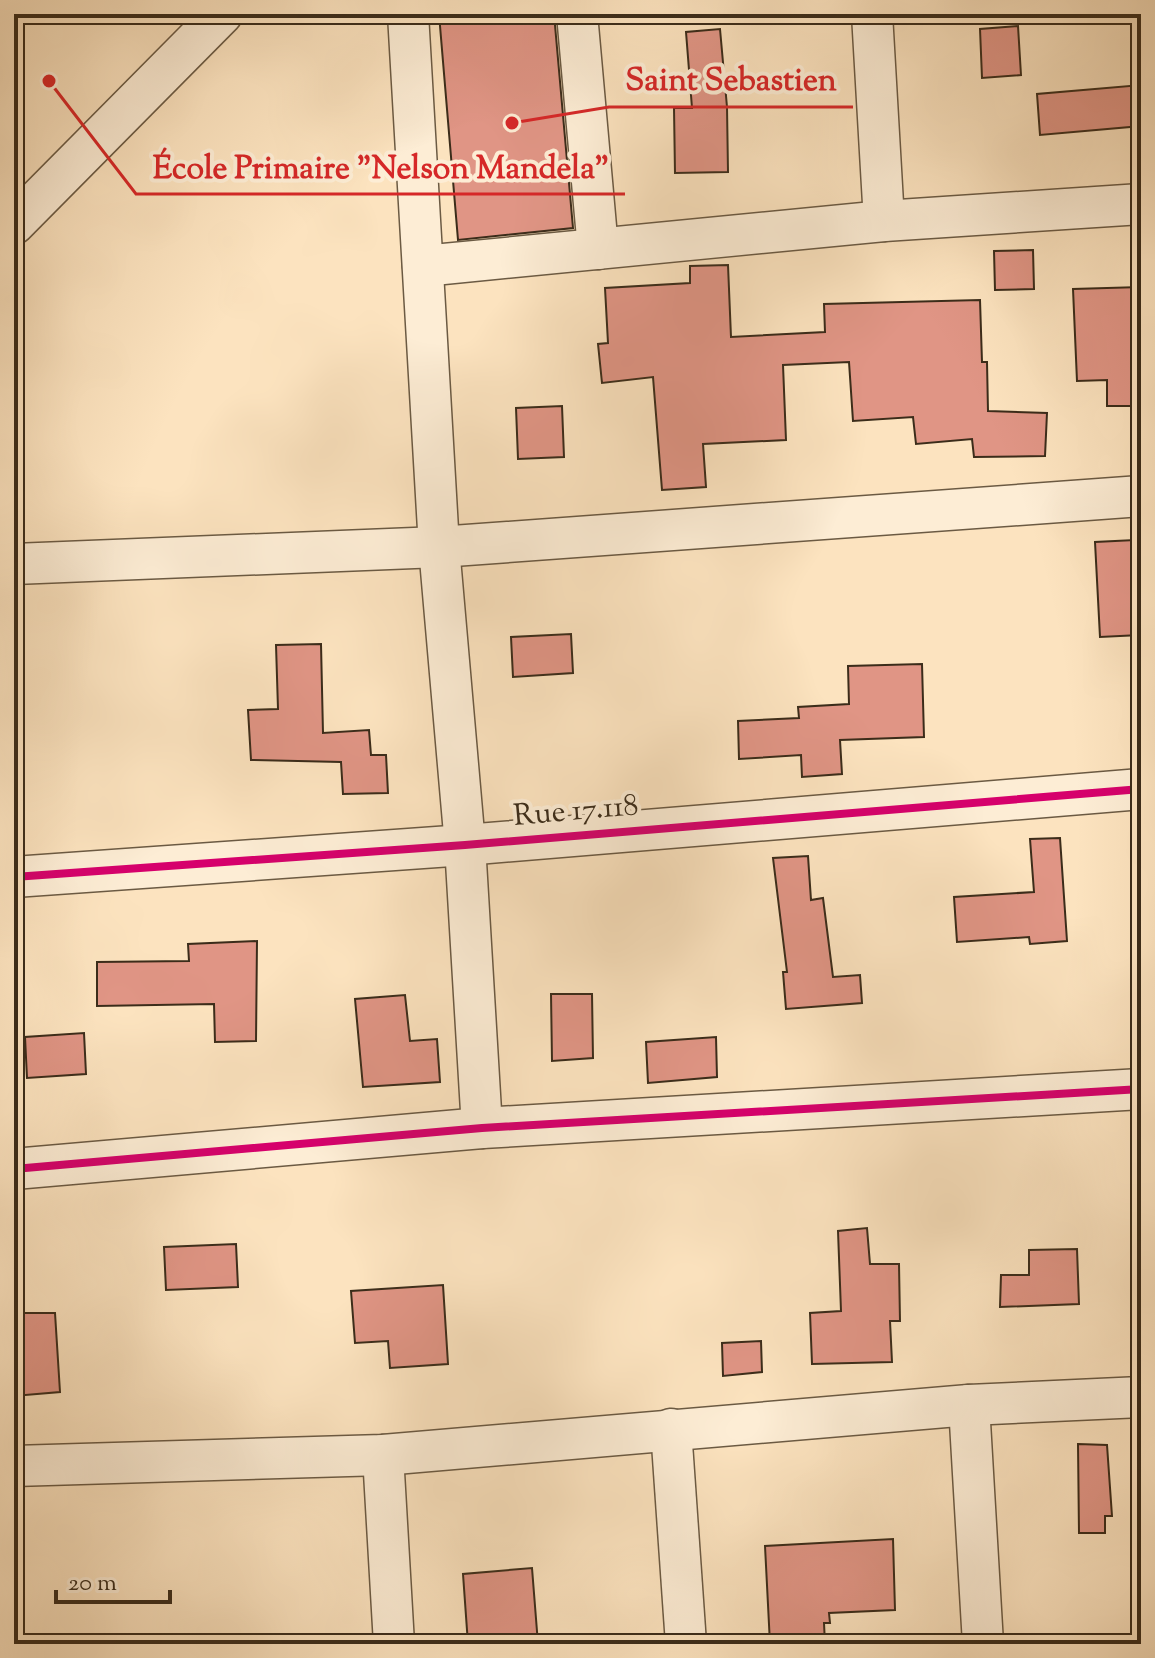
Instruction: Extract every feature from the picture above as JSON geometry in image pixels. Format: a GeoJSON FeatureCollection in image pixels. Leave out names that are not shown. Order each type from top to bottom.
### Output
{"type":"FeatureCollection","features":[{"type":"Feature","properties":{"kind":"street"},"geometry":{"type":"LineString","coordinates":[[14,224],[222,14]]}},
{"type":"Feature","properties":{"kind":"street"},"geometry":{"type":"LineString","coordinates":[[408,14],[439,547],[465,845],[482,1128]]}},
{"type":"Feature","properties":{"kind":"street"},"geometry":{"type":"LineString","coordinates":[[577,14],[598,249]]}},
{"type":"Feature","properties":{"kind":"street"},"geometry":{"type":"LineString","coordinates":[[872,14],[884,221]]}},
{"type":"Feature","properties":{"kind":"street"},"geometry":{"type":"LineString","coordinates":[[423,266],[884,221],[1141,204]]}},
{"type":"Feature","properties":{"kind":"street"},"geometry":{"type":"LineString","coordinates":[[14,564],[439,547],[1141,496]]}},
{"type":"Feature","properties":{"kind":"street","name":"Rue 17.118"},"geometry":{"type":"LineString","coordinates":[[14,877],[465,845],[1141,789]]}},
{"type":"Feature","properties":{"kind":"street"},"geometry":{"type":"LineString","coordinates":[[14,1169],[482,1128],[1141,1089]]}},
{"type":"Feature","properties":{"kind":"street"},"geometry":{"type":"LineString","coordinates":[[14,1466],[383,1455],[969,1405],[1141,1397]]}},
{"type":"Feature","properties":{"kind":"street"},"geometry":{"type":"LineString","coordinates":[[969,1405],[983,1644]]}},
{"type":"Feature","properties":{"kind":"street"},"geometry":{"type":"LineString","coordinates":[[671,1429],[686,1644]]}},
{"type":"Feature","properties":{"kind":"street"},"geometry":{"type":"LineString","coordinates":[[383,1455],[394,1644]]}},
{"type":"Feature","properties":{"kind":"building"},"geometry":{"type":"Polygon","coordinates":[[[439,14],[554,14],[573,228],[458,240],[439,14]]]}},
{"type":"Feature","properties":{"kind":"building"},"geometry":{"type":"Polygon","coordinates":[[[1018,26],[1021,75],[982,78],[980,29],[1018,26]]]}},
{"type":"Feature","properties":{"kind":"building"},"geometry":{"type":"Polygon","coordinates":[[[720,29],[727,107],[728,172],[675,173],[674,108],[692,108],[686,32],[720,29]]]}},
{"type":"Feature","properties":{"kind":"building"},"geometry":{"type":"Polygon","coordinates":[[[1141,85],[1141,126],[1040,135],[1037,94],[1141,85]]]}},
{"type":"Feature","properties":{"kind":"building"},"geometry":{"type":"Polygon","coordinates":[[[1033,250],[1034,289],[995,290],[994,251],[1033,250]]]}},
{"type":"Feature","properties":{"kind":"building"},"geometry":{"type":"Polygon","coordinates":[[[728,265],[731,337],[825,332],[824,304],[980,300],[982,362],[987,362],[988,411],[1047,413],[1045,456],[974,457],[972,439],[916,444],[913,417],[853,421],[849,362],[783,365],[786,440],[703,444],[706,487],[662,490],[653,377],[602,383],[598,344],[608,343],[605,288],[690,283],[690,266],[728,265]]]}},
{"type":"Feature","properties":{"kind":"building"},"geometry":{"type":"Polygon","coordinates":[[[1141,287],[1141,406],[1107,406],[1107,380],[1077,381],[1073,289],[1141,287]]]}},
{"type":"Feature","properties":{"kind":"building"},"geometry":{"type":"Polygon","coordinates":[[[562,406],[564,457],[518,459],[516,408],[562,406]]]}},
{"type":"Feature","properties":{"kind":"building"},"geometry":{"type":"Polygon","coordinates":[[[1135,540],[1140,635],[1100,637],[1095,542],[1135,540]]]}},
{"type":"Feature","properties":{"kind":"building"},"geometry":{"type":"Polygon","coordinates":[[[571,634],[573,673],[513,677],[511,637],[571,634]]]}},
{"type":"Feature","properties":{"kind":"building"},"geometry":{"type":"Polygon","coordinates":[[[321,644],[323,733],[369,730],[371,755],[386,755],[388,793],[343,794],[341,762],[251,760],[248,710],[278,709],[276,645],[321,644]]]}},
{"type":"Feature","properties":{"kind":"building"},"geometry":{"type":"Polygon","coordinates":[[[922,664],[924,737],[840,740],[842,774],[802,777],[801,755],[739,759],[738,721],[799,718],[798,707],[849,704],[848,666],[922,664]]]}},
{"type":"Feature","properties":{"kind":"building"},"geometry":{"type":"Polygon","coordinates":[[[1060,838],[1067,941],[1030,944],[1029,937],[957,942],[954,897],[1034,892],[1030,839],[1060,838]]]}},
{"type":"Feature","properties":{"kind":"building"},"geometry":{"type":"Polygon","coordinates":[[[808,856],[811,900],[823,898],[833,977],[860,975],[862,1003],[786,1009],[783,972],[787,972],[773,858],[808,856]]]}},
{"type":"Feature","properties":{"kind":"building"},"geometry":{"type":"Polygon","coordinates":[[[257,941],[256,1041],[215,1042],[214,1004],[97,1006],[97,962],[189,961],[188,944],[257,941]]]}},
{"type":"Feature","properties":{"kind":"building"},"geometry":{"type":"Polygon","coordinates":[[[551,994],[592,994],[593,1058],[552,1061],[551,994]]]}},
{"type":"Feature","properties":{"kind":"building"},"geometry":{"type":"Polygon","coordinates":[[[405,995],[410,1041],[437,1039],[440,1082],[363,1087],[355,999],[405,995]]]}},
{"type":"Feature","properties":{"kind":"building"},"geometry":{"type":"Polygon","coordinates":[[[84,1033],[86,1074],[27,1078],[25,1037],[84,1033]]]}},
{"type":"Feature","properties":{"kind":"building"},"geometry":{"type":"Polygon","coordinates":[[[716,1037],[717,1077],[648,1083],[646,1042],[716,1037]]]}},
{"type":"Feature","properties":{"kind":"building"},"geometry":{"type":"Polygon","coordinates":[[[867,1228],[870,1264],[899,1264],[900,1321],[890,1321],[892,1362],[812,1364],[810,1313],[841,1311],[838,1231],[867,1228]]]}},
{"type":"Feature","properties":{"kind":"building"},"geometry":{"type":"Polygon","coordinates":[[[236,1244],[238,1287],[166,1290],[164,1247],[236,1244]]]}},
{"type":"Feature","properties":{"kind":"building"},"geometry":{"type":"Polygon","coordinates":[[[1077,1249],[1079,1304],[1000,1307],[1001,1275],[1029,1275],[1029,1250],[1077,1249]]]}},
{"type":"Feature","properties":{"kind":"building"},"geometry":{"type":"Polygon","coordinates":[[[443,1285],[448,1364],[390,1368],[388,1341],[355,1343],[351,1291],[443,1285]]]}},
{"type":"Feature","properties":{"kind":"building"},"geometry":{"type":"Polygon","coordinates":[[[14,1313],[55,1313],[60,1392],[14,1396],[14,1313]]]}},
{"type":"Feature","properties":{"kind":"building"},"geometry":{"type":"Polygon","coordinates":[[[761,1341],[762,1372],[723,1376],[722,1343],[761,1341]]]}},
{"type":"Feature","properties":{"kind":"building"},"geometry":{"type":"Polygon","coordinates":[[[1078,1444],[1107,1445],[1112,1516],[1105,1516],[1105,1533],[1079,1533],[1078,1444]]]}},
{"type":"Feature","properties":{"kind":"building"},"geometry":{"type":"Polygon","coordinates":[[[893,1539],[895,1610],[829,1613],[830,1623],[824,1623],[825,1644],[770,1644],[765,1546],[893,1539]]]}},
{"type":"Feature","properties":{"kind":"building"},"geometry":{"type":"Polygon","coordinates":[[[532,1568],[538,1644],[468,1644],[463,1574],[532,1568]]]}},
{"type":"Feature","properties":{"kind":"cycle path"},"geometry":{"type":"LineString","coordinates":[[14,877],[465,845],[1141,789]]}},
{"type":"Feature","properties":{"kind":"cycle path"},"geometry":{"type":"LineString","coordinates":[[14,1169],[482,1128],[1141,1089]]}},
{"type":"Feature","properties":{"kind":"place","name":"École Primaire \"Nelson Mandela\""},"geometry":{"type":"Point","coordinates":[49,81]}},
{"type":"Feature","properties":{"kind":"place","name":"Saint Sebastien"},"geometry":{"type":"Point","coordinates":[512,123]}}]}
